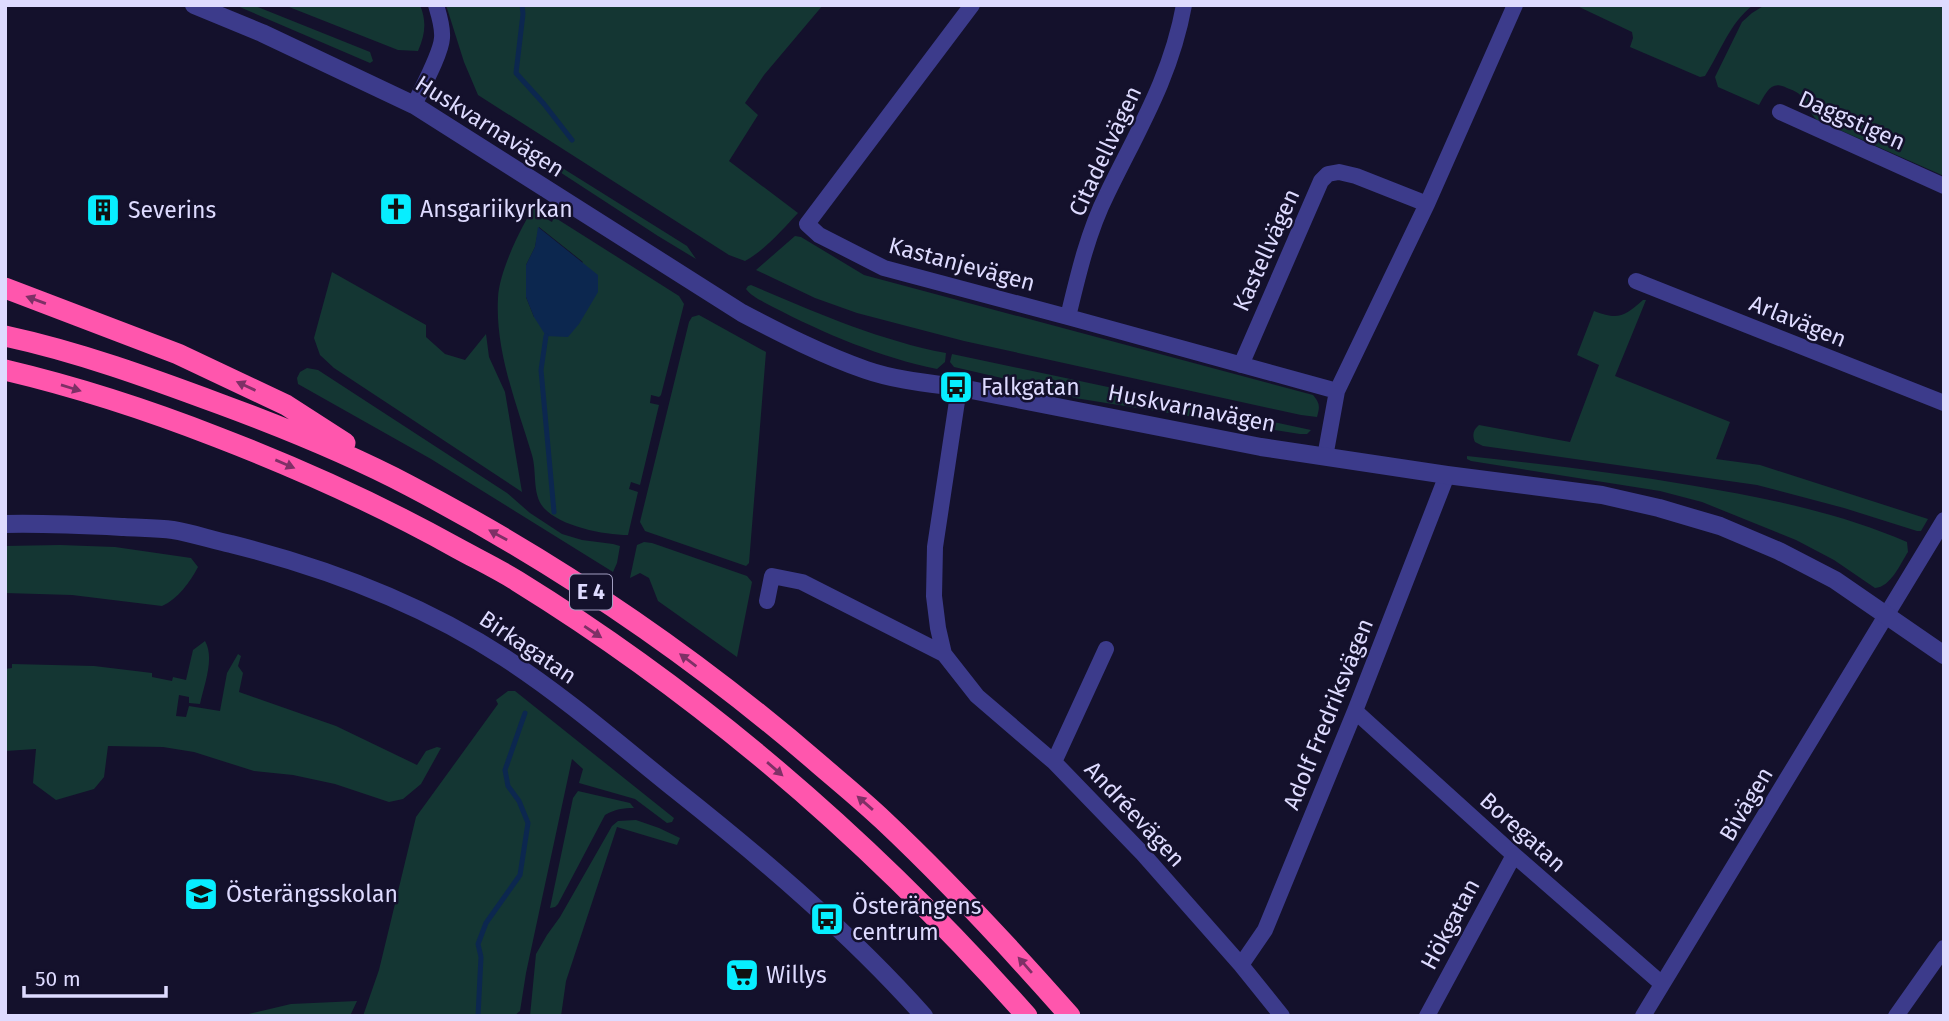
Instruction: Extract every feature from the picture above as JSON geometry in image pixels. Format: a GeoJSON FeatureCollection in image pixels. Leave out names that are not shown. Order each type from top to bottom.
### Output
{"type":"FeatureCollection","features":[{"type":"Feature","properties":{"kind":"highway"},"geometry":{"type":"LineString","coordinates":[[5,289],[178,354],[286,405],[408,485]]}},
{"type":"Feature","properties":{"kind":"highway","name":"E 4"},"geometry":{"type":"LineString","coordinates":[[5,336],[43,344],[166,383],[298,433],[408,485],[533,555],[653,633],[762,715],[883,819],[1003,939],[1070,1016]]}},
{"type":"Feature","properties":{"kind":"highway","name":"E 4"},"geometry":{"type":"LineString","coordinates":[[5,370],[160,415],[283,462],[397,515],[516,580],[635,659],[742,740],[860,843],[979,962],[1027,1016]]}},
{"type":"Feature","properties":{"kind":"street","name":"Huskvarnavägen"},"geometry":{"type":"LineString","coordinates":[[194,5],[262,33],[414,105],[743,313],[793,340],[868,371],[1325,457],[1602,495],[1658,508],[1720,526],[1779,551],[1835,580],[1944,655]]}},
{"type":"Feature","properties":{"kind":"street"},"geometry":{"type":"LineString","coordinates":[[414,105],[442,40],[436,5]]}},
{"type":"Feature","properties":{"kind":"street","name":"Kastanjevägen"},"geometry":{"type":"LineString","coordinates":[[972,5],[807,224],[819,235],[884,268],[1337,391]]}},
{"type":"Feature","properties":{"kind":"street","name":"Citadellvägen"},"geometry":{"type":"LineString","coordinates":[[1068,317],[1092,229],[1164,78],[1180,29],[1184,5]]}},
{"type":"Feature","properties":{"kind":"street"},"geometry":{"type":"LineString","coordinates":[[1325,457],[1337,391],[1427,204],[1515,5]]}},
{"type":"Feature","properties":{"kind":"street","name":"Daggstigen"},"geometry":{"type":"LineString","coordinates":[[1780,112],[1944,186]]}},
{"type":"Feature","properties":{"kind":"street","name":"Kastellvägen"},"geometry":{"type":"LineString","coordinates":[[1241,365],[1321,181],[1328,174],[1339,172],[1356,176],[1427,204]]}},
{"type":"Feature","properties":{"kind":"street","name":"Arlavägen"},"geometry":{"type":"LineString","coordinates":[[1636,281],[1944,403]]}},
{"type":"Feature","properties":{"kind":"street","name":"Andréevägen"},"geometry":{"type":"LineString","coordinates":[[944,654],[934,596],[935,547],[959,388]]}},
{"type":"Feature","properties":{"kind":"street","name":"Adolf Fredriksvägen"},"geometry":{"type":"LineString","coordinates":[[1241,965],[1265,930],[1355,711],[1447,475]]}},
{"type":"Feature","properties":{"kind":"street","name":"Birkagatan"},"geometry":{"type":"LineString","coordinates":[[5,524],[58,523],[173,530],[264,553],[349,580],[456,629],[505,658],[567,702],[706,813],[802,895],[899,987],[924,1016]]}},
{"type":"Feature","properties":{"kind":"street","name":"Bivägen"},"geometry":{"type":"LineString","coordinates":[[1643,1016],[1943,523]]}},
{"type":"Feature","properties":{"kind":"street","name":"Andréevägen"},"geometry":{"type":"LineString","coordinates":[[767,601],[772,576],[802,582],[944,654],[977,696],[1054,762],[1143,854],[1282,1016]]}},
{"type":"Feature","properties":{"kind":"street"},"geometry":{"type":"LineString","coordinates":[[1054,762],[1107,649]]}},
{"type":"Feature","properties":{"kind":"street","name":"Boregatan"},"geometry":{"type":"LineString","coordinates":[[1355,711],[1662,984]]}},
{"type":"Feature","properties":{"kind":"street","name":"Hökgatan"},"geometry":{"type":"LineString","coordinates":[[1427,1016],[1514,855]]}},
{"type":"Feature","properties":{"kind":"street"},"geometry":{"type":"LineString","coordinates":[[1896,1016],[1944,948]]}},
{"type":"Feature","properties":{"kind":"green space"},"geometry":{"type":"Polygon","coordinates":[[[235,5],[253,5],[370,52],[373,61],[370,63],[235,5]]]}},
{"type":"Feature","properties":{"kind":"green space"},"geometry":{"type":"Polygon","coordinates":[[[284,5],[420,5],[424,17],[424,34],[418,51],[398,50],[284,5]]]}},
{"type":"Feature","properties":{"kind":"green space"},"geometry":{"type":"Polygon","coordinates":[[[446,5],[823,5],[764,75],[745,103],[758,115],[729,161],[798,213],[766,245],[745,261],[729,255],[478,95],[464,62],[446,5]]]}},
{"type":"Feature","properties":{"kind":"green space"},"geometry":{"type":"Polygon","coordinates":[[[1575,5],[1753,5],[1731,29],[1705,76],[1700,77],[1630,47],[1632,32],[1575,5]]]}},
{"type":"Feature","properties":{"kind":"green space"},"geometry":{"type":"Polygon","coordinates":[[[1765,5],[1944,5],[1944,176],[1817,120],[1795,91],[1773,86],[1759,105],[1718,87],[1715,77],[1742,22],[1765,5]]]}},
{"type":"Feature","properties":{"kind":"green space"},"geometry":{"type":"Polygon","coordinates":[[[473,112],[687,246],[696,259],[477,118],[473,112]]]}},
{"type":"Feature","properties":{"kind":"green space"},"geometry":{"type":"Polygon","coordinates":[[[536,204],[545,218],[552,222],[554,217],[679,296],[684,304],[661,395],[651,395],[650,403],[659,405],[640,485],[631,482],[629,489],[638,492],[628,535],[594,531],[570,524],[550,514],[537,495],[533,462],[503,358],[498,318],[502,275],[536,204]],[[539,227],[535,247],[526,265],[526,297],[534,317],[583,262],[539,227]]]}},
{"type":"Feature","properties":{"kind":"green space"},"geometry":{"type":"Polygon","coordinates":[[[795,236],[864,275],[1313,395],[1319,405],[1317,417],[964,341],[857,313],[815,298],[756,270],[795,236]]]}},
{"type":"Feature","properties":{"kind":"green space"},"geometry":{"type":"Polygon","coordinates":[[[332,272],[426,325],[426,337],[445,354],[465,360],[486,334],[489,357],[505,392],[522,492],[334,368],[320,355],[314,338],[332,272]]]}},
{"type":"Feature","properties":{"kind":"green space"},"geometry":{"type":"Polygon","coordinates":[[[751,285],[871,333],[946,353],[945,362],[937,369],[853,344],[758,299],[746,289],[751,285]]]}},
{"type":"Feature","properties":{"kind":"green space"},"geometry":{"type":"Polygon","coordinates":[[[1646,300],[1615,376],[1730,422],[1716,459],[1760,465],[1928,519],[1921,531],[1757,485],[1483,446],[1475,442],[1474,433],[1479,425],[1570,442],[1599,365],[1577,355],[1594,311],[1620,315],[1646,300]]]}},
{"type":"Feature","properties":{"kind":"green space"},"geometry":{"type":"Polygon","coordinates":[[[699,315],[766,352],[749,563],[746,566],[645,531],[640,522],[689,322],[692,317],[699,315]]]}},
{"type":"Feature","properties":{"kind":"green space"},"geometry":{"type":"Polygon","coordinates":[[[952,354],[1311,430],[1307,434],[1300,434],[1075,398],[954,367],[950,362],[952,354]]]}},
{"type":"Feature","properties":{"kind":"green space"},"geometry":{"type":"Polygon","coordinates":[[[307,368],[318,370],[507,493],[530,513],[562,534],[620,546],[613,572],[431,459],[298,384],[300,372],[307,368]]]}},
{"type":"Feature","properties":{"kind":"green space"},"geometry":{"type":"Polygon","coordinates":[[[1467,456],[1638,477],[1776,501],[1882,532],[1907,542],[1908,552],[1886,584],[1875,588],[1834,560],[1796,540],[1702,502],[1660,491],[1471,461],[1467,456]]]}},
{"type":"Feature","properties":{"kind":"green space"},"geometry":{"type":"Polygon","coordinates":[[[644,542],[747,576],[752,582],[737,657],[658,601],[649,578],[640,573],[630,578],[637,545],[644,542]]]}},
{"type":"Feature","properties":{"kind":"green space"},"geometry":{"type":"Polygon","coordinates":[[[5,546],[115,547],[191,558],[198,567],[183,590],[162,606],[72,595],[5,593],[5,546]]]}},
{"type":"Feature","properties":{"kind":"green space"},"geometry":{"type":"Polygon","coordinates":[[[205,641],[209,663],[200,704],[189,703],[189,697],[179,695],[176,716],[186,717],[189,706],[220,711],[227,673],[238,654],[241,656],[238,666],[243,673],[239,692],[336,726],[417,765],[426,751],[441,748],[421,784],[403,799],[389,802],[335,784],[293,775],[254,771],[194,752],[163,747],[108,746],[104,777],[94,789],[56,800],[33,783],[36,749],[5,751],[5,669],[12,668],[12,664],[94,666],[152,673],[152,677],[172,681],[173,677],[186,680],[193,650],[205,641]]]}},
{"type":"Feature","properties":{"kind":"green space"},"geometry":{"type":"Polygon","coordinates":[[[508,691],[515,691],[674,818],[667,823],[635,799],[579,783],[583,769],[572,759],[520,1011],[514,1016],[363,1016],[379,970],[416,817],[498,704],[496,700],[508,691]]]}},
{"type":"Feature","properties":{"kind":"green space"},"geometry":{"type":"Polygon","coordinates":[[[578,791],[630,803],[634,808],[619,809],[605,815],[558,904],[550,908],[573,798],[578,791]]]}},
{"type":"Feature","properties":{"kind":"green space"},"geometry":{"type":"Polygon","coordinates":[[[636,820],[680,838],[677,845],[617,827],[566,981],[561,1016],[530,1016],[536,954],[612,826],[618,821],[636,820]]]}},
{"type":"Feature","properties":{"kind":"green space"},"geometry":{"type":"Polygon","coordinates":[[[357,1001],[350,1016],[240,1016],[291,1004],[357,1001]]]}},
{"type":"Feature","properties":{"kind":"water"},"geometry":{"type":"Polygon","coordinates":[[[538,227],[598,275],[598,292],[568,337],[546,336],[526,297],[526,265],[535,247],[538,227]]]}},
{"type":"Feature","properties":{"kind":"waterway"},"geometry":{"type":"LineString","coordinates":[[522,5],[516,73],[572,140]]}},
{"type":"Feature","properties":{"kind":"waterway"},"geometry":{"type":"LineString","coordinates":[[546,336],[541,370],[554,512]]}},
{"type":"Feature","properties":{"kind":"waterway"},"geometry":{"type":"LineString","coordinates":[[478,1016],[481,957],[478,944],[486,923],[520,875],[528,823],[519,801],[508,786],[505,770],[525,713]]}},
{"type":"Feature","properties":{"kind":"place","name":"Ansgariikyrkan"},"geometry":{"type":"Point","coordinates":[396,209]}},
{"type":"Feature","properties":{"kind":"place","name":"Severins"},"geometry":{"type":"Point","coordinates":[103,210]}},
{"type":"Feature","properties":{"kind":"place","name":"Falkgatan"},"geometry":{"type":"Point","coordinates":[956,387]}},
{"type":"Feature","properties":{"kind":"place","name":"Österängsskolan"},"geometry":{"type":"Point","coordinates":[201,894]}},
{"type":"Feature","properties":{"kind":"place","name":"Österängens centrum"},"geometry":{"type":"Point","coordinates":[827,919]}},
{"type":"Feature","properties":{"kind":"place","name":"Willys"},"geometry":{"type":"Point","coordinates":[742,975]}}]}
